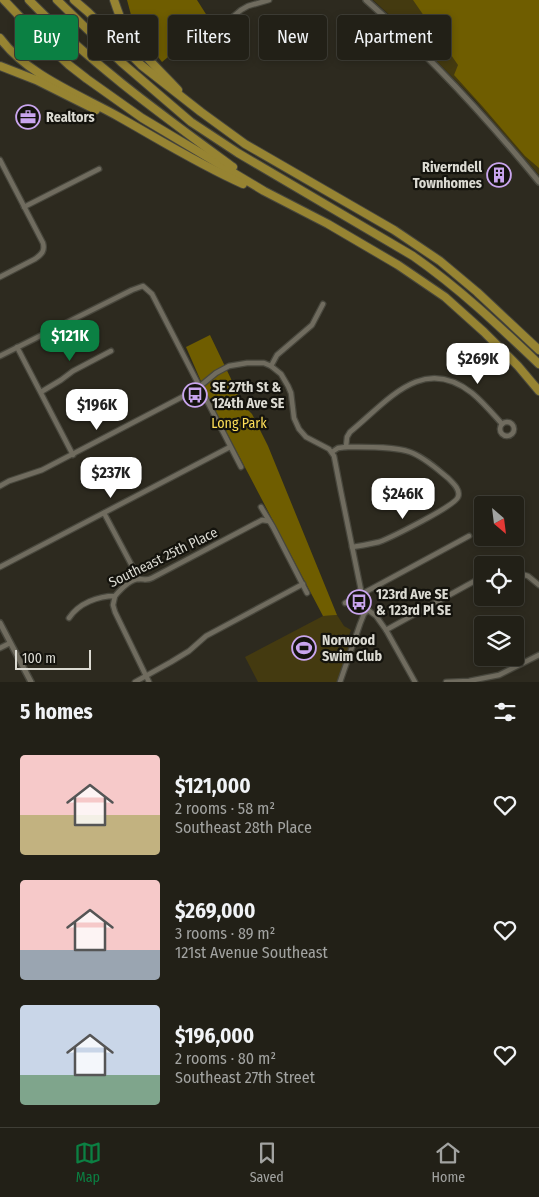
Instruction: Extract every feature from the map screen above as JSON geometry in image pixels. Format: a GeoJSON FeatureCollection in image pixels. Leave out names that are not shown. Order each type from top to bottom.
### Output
{"type":"FeatureCollection","features":[{"type":"Feature","properties":{"kind":"highway"},"geometry":{"type":"LineString","coordinates":[[4,0],[38,36],[87,79],[136,114],[264,191],[328,224],[398,265],[445,298],[484,332],[518,366],[539,391]]}},
{"type":"Feature","properties":{"kind":"highway"},"geometry":{"type":"LineString","coordinates":[[57,0],[121,62],[191,122],[238,153],[414,256],[471,301],[539,364]]}},
{"type":"Feature","properties":{"kind":"highway"},"geometry":{"type":"LineString","coordinates":[[74,0],[141,65],[201,112],[245,144],[394,230],[440,261],[478,292],[539,350]]}},
{"type":"Feature","properties":{"kind":"highway"},"geometry":{"type":"LineString","coordinates":[[114,0],[124,27],[131,38],[161,72],[201,112]]}},
{"type":"Feature","properties":{"kind":"highway"},"geometry":{"type":"LineString","coordinates":[[30,1],[109,74],[264,191]]}},
{"type":"Feature","properties":{"kind":"highway"},"geometry":{"type":"LineString","coordinates":[[0,38],[19,59],[37,71],[231,178],[293,205]]}},
{"type":"Feature","properties":{"kind":"highway"},"geometry":{"type":"LineString","coordinates":[[0,66],[19,72],[165,143]]}},
{"type":"Feature","properties":{"kind":"street"},"geometry":{"type":"LineString","coordinates":[[235,15],[248,6],[269,0]]}},
{"type":"Feature","properties":{"kind":"street"},"geometry":{"type":"LineString","coordinates":[[366,0],[414,44],[466,97],[539,182]]}},
{"type":"Feature","properties":{"kind":"street"},"geometry":{"type":"LineString","coordinates":[[0,160],[44,248],[43,252],[35,259],[0,277]]}},
{"type":"Feature","properties":{"kind":"street"},"geometry":{"type":"LineString","coordinates":[[24,207],[99,169]]}},
{"type":"Feature","properties":{"kind":"street"},"geometry":{"type":"LineString","coordinates":[[0,356],[127,292],[143,286],[152,294],[241,467]]}},
{"type":"Feature","properties":{"kind":"street"},"geometry":{"type":"LineString","coordinates":[[272,366],[277,355],[312,325],[323,304]]}},
{"type":"Feature","properties":{"kind":"street"},"geometry":{"type":"LineString","coordinates":[[17,347],[73,455]]}},
{"type":"Feature","properties":{"kind":"street"},"geometry":{"type":"LineString","coordinates":[[41,392],[73,371],[111,351]]}},
{"type":"Feature","properties":{"kind":"street"},"geometry":{"type":"LineString","coordinates":[[0,486],[39,472],[73,455],[200,387],[216,373],[229,366],[256,362],[272,366],[281,374],[288,386],[292,398],[294,418],[302,434],[326,447],[335,458],[364,604],[386,630],[415,682]]}},
{"type":"Feature","properties":{"kind":"street"},"geometry":{"type":"LineString","coordinates":[[346,447],[347,437],[350,432],[394,395],[411,383],[426,378],[435,377],[454,382],[465,388],[482,402],[502,424]]}},
{"type":"Feature","properties":{"kind":"street"},"geometry":{"type":"LineString","coordinates":[[0,567],[230,447]]}},
{"type":"Feature","properties":{"kind":"street"},"geometry":{"type":"LineString","coordinates":[[332,452],[338,448],[346,447],[396,449],[410,452],[422,458],[453,483],[458,491],[459,496],[447,508],[379,542],[352,548]]}},
{"type":"Feature","properties":{"kind":"street"},"geometry":{"type":"LineString","coordinates":[[261,507],[307,593]]}},
{"type":"Feature","properties":{"kind":"street"},"geometry":{"type":"LineString","coordinates":[[104,513],[139,579]]}},
{"type":"Feature","properties":{"kind":"street","name":"Southeast 25th Place"},"geometry":{"type":"LineString","coordinates":[[69,618],[77,608],[104,596],[115,596],[125,585],[139,579],[145,581],[152,578],[262,520],[269,521]]}},
{"type":"Feature","properties":{"kind":"street"},"geometry":{"type":"LineString","coordinates":[[345,603],[469,536]]}},
{"type":"Feature","properties":{"kind":"street"},"geometry":{"type":"LineString","coordinates":[[524,575],[539,585]]}},
{"type":"Feature","properties":{"kind":"street"},"geometry":{"type":"LineString","coordinates":[[386,630],[474,581]]}},
{"type":"Feature","properties":{"kind":"street"},"geometry":{"type":"LineString","coordinates":[[134,682],[171,662],[206,636],[303,584]]}},
{"type":"Feature","properties":{"kind":"street"},"geometry":{"type":"LineString","coordinates":[[115,596],[115,612],[149,682]]}},
{"type":"Feature","properties":{"kind":"street"},"geometry":{"type":"LineString","coordinates":[[340,682],[360,624],[368,610]]}},
{"type":"Feature","properties":{"kind":"street"},"geometry":{"type":"LineString","coordinates":[[0,623],[31,682]]}},
{"type":"Feature","properties":{"kind":"street"},"geometry":{"type":"LineString","coordinates":[[0,648],[10,643]]}},
{"type":"Feature","properties":{"kind":"street"},"geometry":{"type":"LineString","coordinates":[[446,682],[469,681],[499,675],[539,655]]}},
{"type":"Feature","properties":{"kind":"shaded area"},"geometry":{"type":"Polygon","coordinates":[[[373,0],[539,0],[539,175],[474,99],[436,60],[451,60],[451,15],[389,15],[373,0]]]}},
{"type":"Feature","properties":{"kind":"shaded area"},"geometry":{"type":"Polygon","coordinates":[[[337,615],[344,626],[351,630],[348,638],[351,640],[351,643],[338,682],[258,682],[245,657],[323,616],[337,615]]]}},
{"type":"Feature","properties":{"kind":"shaded area","name":"Norwood Swim Club"},"geometry":{"type":"Polygon","coordinates":[[[305,641],[312,658],[307,660],[301,655],[303,652],[298,645],[305,641]]]}},
{"type":"Feature","properties":{"kind":"green space"},"geometry":{"type":"Polygon","coordinates":[[[127,0],[197,0],[207,15],[168,15],[168,57],[162,62],[158,57],[158,15],[131,15],[127,0]]]}},
{"type":"Feature","properties":{"kind":"green space"},"geometry":{"type":"Polygon","coordinates":[[[413,0],[539,0],[539,168],[525,156],[454,75],[458,65],[451,55],[451,15],[423,15],[413,0]]]}},
{"type":"Feature","properties":{"kind":"green space","name":"Long Park"},"geometry":{"type":"Polygon","coordinates":[[[210,335],[244,406],[252,414],[268,446],[337,615],[323,616],[207,395],[186,347],[210,335]]]}},
{"type":"Feature","properties":{"kind":"place","name":"Realtors"},"geometry":{"type":"Point","coordinates":[28,117]}},
{"type":"Feature","properties":{"kind":"place","name":"Riverndell Townhomes"},"geometry":{"type":"Point","coordinates":[499,175]}},
{"type":"Feature","properties":{"kind":"place","name":"SE 27th St & 124th Ave SE"},"geometry":{"type":"Point","coordinates":[195,395]}},
{"type":"Feature","properties":{"kind":"place","name":"123rd Ave SE & 123rd Pl SE"},"geometry":{"type":"Point","coordinates":[359,602]}},
{"type":"Feature","properties":{"kind":"place","name":"Norwood Swim Club"},"geometry":{"type":"Point","coordinates":[304,648]}}]}
